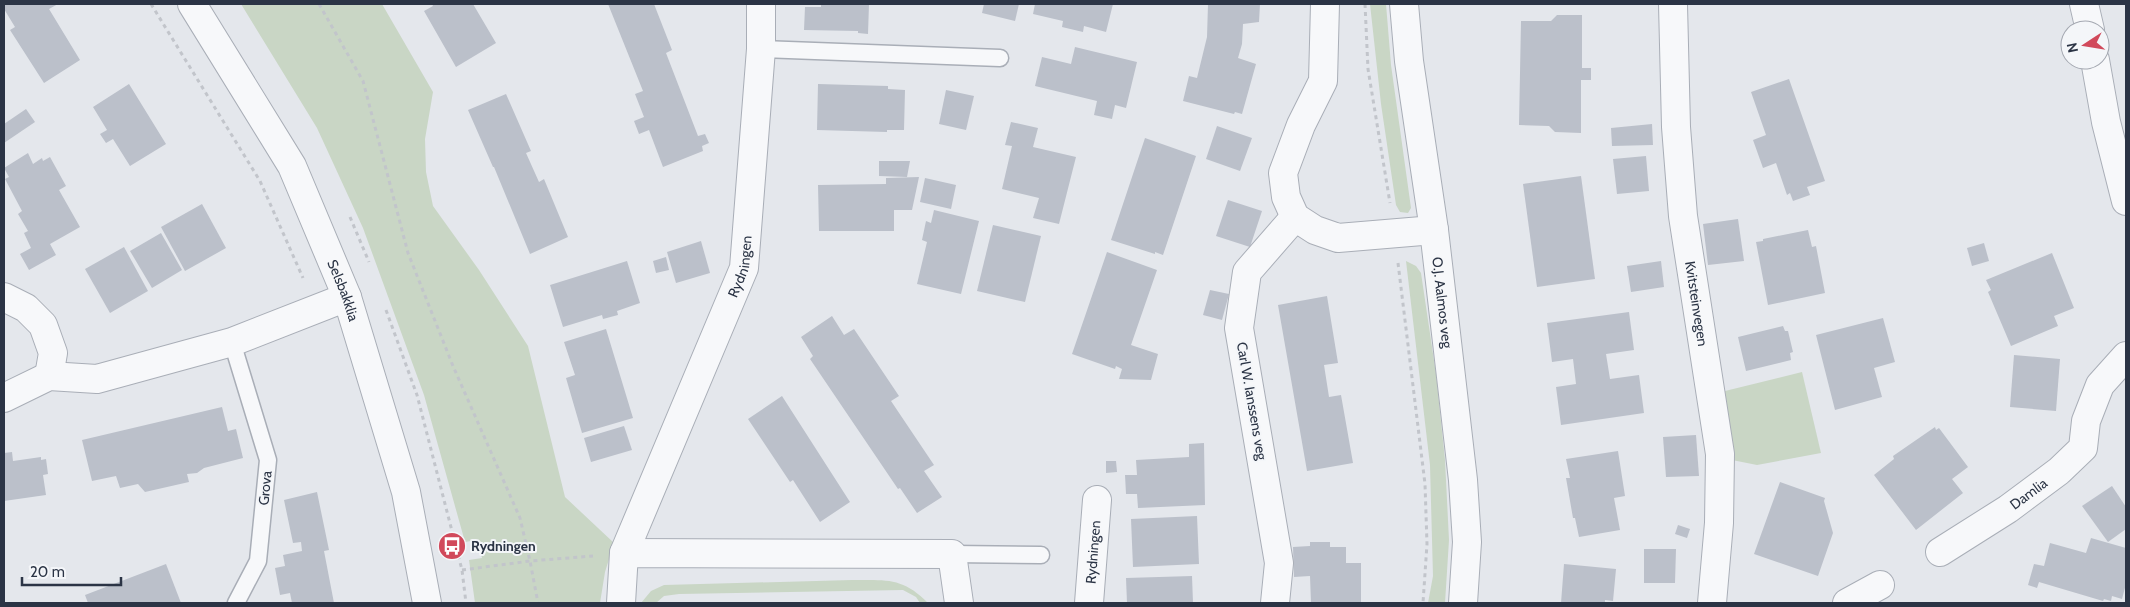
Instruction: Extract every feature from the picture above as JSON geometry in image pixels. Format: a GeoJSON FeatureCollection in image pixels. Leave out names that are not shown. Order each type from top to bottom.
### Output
{"type":"FeatureCollection","features":[{"type":"Feature","properties":{"kind":"street","name":"Selsbakklia"},"geometry":{"type":"LineString","coordinates":[[192,4],[292,166],[347,297],[406,492],[427,603]]}},
{"type":"Feature","properties":{"kind":"street","name":"Rydningen"},"geometry":{"type":"LineString","coordinates":[[621,603],[624,553],[744,268],[761,49],[761,4]]}},
{"type":"Feature","properties":{"kind":"street"},"geometry":{"type":"LineString","coordinates":[[1325,4],[1322,81],[1301,124],[1283,173],[1286,197],[1295,217],[1315,230],[1338,238],[1434,230]]}},
{"type":"Feature","properties":{"kind":"street","name":"O.J. Aalmos veg"},"geometry":{"type":"LineString","coordinates":[[1404,4],[1409,60],[1434,230],[1463,480],[1468,542],[1463,603]]}},
{"type":"Feature","properties":{"kind":"street","name":"Kvitsteinvegen"},"geometry":{"type":"LineString","coordinates":[[1673,4],[1676,127],[1683,216],[1720,454],[1719,523],[1712,603]]}},
{"type":"Feature","properties":{"kind":"street"},"geometry":{"type":"LineString","coordinates":[[2084,4],[2088,20]]}},
{"type":"Feature","properties":{"kind":"street"},"geometry":{"type":"LineString","coordinates":[[2097,70],[2106,122],[2126,202]]}},
{"type":"Feature","properties":{"kind":"street","name":"Carl W. Ianssens veg"},"geometry":{"type":"LineString","coordinates":[[1275,603],[1279,563],[1239,328],[1247,272],[1295,217]]}},
{"type":"Feature","properties":{"kind":"street"},"geometry":{"type":"LineString","coordinates":[[4,297],[26,308],[43,325],[53,353],[50,376]]}},
{"type":"Feature","properties":{"kind":"street"},"geometry":{"type":"LineString","coordinates":[[4,398],[50,376],[97,379],[232,342],[347,297]]}},
{"type":"Feature","properties":{"kind":"street","name":"Damlia"},"geometry":{"type":"LineString","coordinates":[[1940,552],[2008,509],[2059,471],[2083,448],[2086,420],[2100,385],[2126,356]]}},
{"type":"Feature","properties":{"kind":"street","name":"Rydningen"},"geometry":{"type":"LineString","coordinates":[[1090,603],[1097,500]]}},
{"type":"Feature","properties":{"kind":"street"},"geometry":{"type":"LineString","coordinates":[[624,553],[952,554],[959,603]]}},
{"type":"Feature","properties":{"kind":"street"},"geometry":{"type":"LineString","coordinates":[[1847,603],[1880,585]]}},
{"type":"Feature","properties":{"kind":"lane"},"geometry":{"type":"LineString","coordinates":[[761,49],[1000,58]]}},
{"type":"Feature","properties":{"kind":"lane","name":"Grova"},"geometry":{"type":"LineString","coordinates":[[232,342],[268,460],[258,561],[236,603]]}},
{"type":"Feature","properties":{"kind":"lane"},"geometry":{"type":"LineString","coordinates":[[952,554],[1041,555]]}},
{"type":"Feature","properties":{"kind":"path"},"geometry":{"type":"LineString","coordinates":[[319,4],[363,81],[408,253],[453,366],[520,518],[538,603]]}},
{"type":"Feature","properties":{"kind":"path"},"geometry":{"type":"LineString","coordinates":[[1365,4],[1368,69],[1395,234],[1425,484],[1427,544],[1423,603]]}},
{"type":"Feature","properties":{"kind":"path"},"geometry":{"type":"LineString","coordinates":[[462,570],[530,561],[624,553]]}},
{"type":"Feature","properties":{"kind":"green space"},"geometry":{"type":"Polygon","coordinates":[[[241,4],[382,4],[433,92],[425,139],[426,172],[433,206],[479,270],[528,346],[565,497],[614,543],[605,572],[600,603],[475,603],[469,560],[482,558],[477,540],[465,542],[424,395],[363,228],[317,128],[241,4]]]}},
{"type":"Feature","properties":{"kind":"green space"},"geometry":{"type":"Polygon","coordinates":[[[1370,4],[1386,4],[1391,65],[1411,208],[1408,213],[1400,212],[1396,205],[1381,104],[1370,4]]]}},
{"type":"Feature","properties":{"kind":"green space"},"geometry":{"type":"Polygon","coordinates":[[[1406,261],[1416,266],[1421,273],[1436,374],[1445,460],[1449,540],[1445,603],[1428,603],[1433,576],[1430,465],[1406,261]]]}},
{"type":"Feature","properties":{"kind":"green space"},"geometry":{"type":"Polygon","coordinates":[[[1802,372],[1821,453],[1757,465],[1732,460],[1725,391],[1802,372]]]}},
{"type":"Feature","properties":{"kind":"green space"},"geometry":{"type":"Polygon","coordinates":[[[884,580],[902,584],[928,603],[920,603],[916,597],[903,590],[679,594],[664,596],[656,603],[641,603],[651,591],[664,585],[884,580]]]}},
{"type":"Feature","properties":{"kind":"building"},"geometry":{"type":"Polygon","coordinates":[[[4,4],[58,4],[49,9],[80,60],[44,83],[10,30],[15,27],[4,9],[4,4]]]}},
{"type":"Feature","properties":{"kind":"building"},"geometry":{"type":"Polygon","coordinates":[[[432,4],[473,4],[496,43],[456,67],[424,11],[433,6],[432,4]]]}},
{"type":"Feature","properties":{"kind":"building"},"geometry":{"type":"Polygon","coordinates":[[[608,4],[654,4],[672,50],[666,53],[698,136],[705,134],[709,143],[702,146],[703,151],[663,167],[649,130],[639,134],[634,121],[644,117],[635,94],[643,91],[608,4]]]}},
{"type":"Feature","properties":{"kind":"building"},"geometry":{"type":"Polygon","coordinates":[[[821,4],[869,4],[868,34],[858,33],[858,31],[804,30],[805,7],[821,7],[821,4]]]}},
{"type":"Feature","properties":{"kind":"building"},"geometry":{"type":"Polygon","coordinates":[[[984,4],[1019,4],[1015,21],[982,13],[984,4]]]}},
{"type":"Feature","properties":{"kind":"building"},"geometry":{"type":"Polygon","coordinates":[[[1035,4],[1113,4],[1106,32],[1084,26],[1083,32],[1062,27],[1063,21],[1033,14],[1035,4]]]}},
{"type":"Feature","properties":{"kind":"building"},"geometry":{"type":"Polygon","coordinates":[[[1208,4],[1260,4],[1259,22],[1243,24],[1242,44],[1238,58],[1256,64],[1242,114],[1235,112],[1234,114],[1183,101],[1189,76],[1197,78],[1207,37],[1208,4]]]}},
{"type":"Feature","properties":{"kind":"building"},"geometry":{"type":"Polygon","coordinates":[[[1557,15],[1582,15],[1582,68],[1591,68],[1591,80],[1581,80],[1581,133],[1555,132],[1549,126],[1519,125],[1521,21],[1551,21],[1557,15]]]}},
{"type":"Feature","properties":{"kind":"building"},"geometry":{"type":"Polygon","coordinates":[[[1075,47],[1137,62],[1126,108],[1115,105],[1112,119],[1094,115],[1097,101],[1035,86],[1042,57],[1071,64],[1075,47]]]}},
{"type":"Feature","properties":{"kind":"building"},"geometry":{"type":"Polygon","coordinates":[[[1789,79],[1825,181],[1807,187],[1810,195],[1793,201],[1790,193],[1787,195],[1776,163],[1763,168],[1753,140],[1766,135],[1751,92],[1789,79]]]}},
{"type":"Feature","properties":{"kind":"building"},"geometry":{"type":"Polygon","coordinates":[[[129,84],[166,144],[130,166],[113,139],[106,143],[100,134],[107,130],[93,107],[129,84]]]}},
{"type":"Feature","properties":{"kind":"building"},"geometry":{"type":"Polygon","coordinates":[[[818,84],[888,86],[888,89],[905,90],[904,130],[887,130],[887,132],[817,130],[818,84]]]}},
{"type":"Feature","properties":{"kind":"building"},"geometry":{"type":"Polygon","coordinates":[[[946,90],[974,96],[966,130],[939,124],[946,90]]]}},
{"type":"Feature","properties":{"kind":"building"},"geometry":{"type":"Polygon","coordinates":[[[506,94],[531,151],[526,153],[539,182],[544,179],[568,237],[530,254],[468,110],[506,94]]]}},
{"type":"Feature","properties":{"kind":"building"},"geometry":{"type":"Polygon","coordinates":[[[26,109],[35,122],[4,143],[4,124],[26,109]]]}},
{"type":"Feature","properties":{"kind":"building"},"geometry":{"type":"Polygon","coordinates":[[[1011,122],[1038,128],[1033,147],[1076,157],[1059,224],[1033,218],[1039,198],[1002,189],[1012,146],[1005,145],[1011,122]]]}},
{"type":"Feature","properties":{"kind":"building"},"geometry":{"type":"Polygon","coordinates":[[[1652,124],[1653,145],[1612,146],[1611,128],[1652,124]]]}},
{"type":"Feature","properties":{"kind":"building"},"geometry":{"type":"Polygon","coordinates":[[[1217,126],[1252,138],[1240,171],[1206,159],[1217,126]]]}},
{"type":"Feature","properties":{"kind":"building"},"geometry":{"type":"Polygon","coordinates":[[[1145,138],[1196,156],[1163,255],[1111,240],[1145,138]]]}},
{"type":"Feature","properties":{"kind":"building"},"geometry":{"type":"Polygon","coordinates":[[[28,153],[33,164],[42,158],[43,161],[50,157],[66,186],[59,190],[80,227],[50,244],[56,255],[29,270],[20,254],[31,248],[24,233],[28,231],[18,214],[22,211],[5,179],[9,177],[4,168],[28,153]]]}},
{"type":"Feature","properties":{"kind":"building"},"geometry":{"type":"Polygon","coordinates":[[[1646,156],[1649,191],[1617,194],[1613,159],[1646,156]]]}},
{"type":"Feature","properties":{"kind":"building"},"geometry":{"type":"Polygon","coordinates":[[[879,161],[910,161],[907,177],[879,176],[879,161]]]}},
{"type":"Feature","properties":{"kind":"building"},"geometry":{"type":"Polygon","coordinates":[[[1581,176],[1595,279],[1537,287],[1523,184],[1581,176]]]}},
{"type":"Feature","properties":{"kind":"building"},"geometry":{"type":"Polygon","coordinates":[[[919,177],[912,210],[894,210],[894,231],[819,231],[818,185],[886,184],[886,178],[919,177]]]}},
{"type":"Feature","properties":{"kind":"building"},"geometry":{"type":"Polygon","coordinates":[[[925,178],[956,185],[951,209],[920,202],[925,178]]]}},
{"type":"Feature","properties":{"kind":"building"},"geometry":{"type":"Polygon","coordinates":[[[1228,200],[1262,211],[1250,247],[1216,236],[1228,200]]]}},
{"type":"Feature","properties":{"kind":"building"},"geometry":{"type":"Polygon","coordinates":[[[202,204],[226,248],[185,271],[161,227],[202,204]]]}},
{"type":"Feature","properties":{"kind":"building"},"geometry":{"type":"Polygon","coordinates":[[[934,210],[979,221],[961,294],[917,284],[927,242],[922,240],[926,221],[931,223],[934,210]]]}},
{"type":"Feature","properties":{"kind":"building"},"geometry":{"type":"Polygon","coordinates":[[[1738,219],[1744,261],[1708,265],[1703,224],[1738,219]]]}},
{"type":"Feature","properties":{"kind":"building"},"geometry":{"type":"Polygon","coordinates":[[[993,225],[1041,236],[1025,302],[977,291],[993,225]]]}},
{"type":"Feature","properties":{"kind":"building"},"geometry":{"type":"Polygon","coordinates":[[[1808,230],[1812,247],[1816,246],[1825,293],[1768,305],[1756,242],[1808,230]]]}},
{"type":"Feature","properties":{"kind":"building"},"geometry":{"type":"Polygon","coordinates":[[[161,233],[182,270],[152,288],[130,251],[161,233]]]}},
{"type":"Feature","properties":{"kind":"building"},"geometry":{"type":"Polygon","coordinates":[[[701,241],[710,273],[676,283],[667,252],[701,241]]]}},
{"type":"Feature","properties":{"kind":"building"},"geometry":{"type":"Polygon","coordinates":[[[1984,243],[1989,261],[1972,266],[1967,248],[1984,243]]]}},
{"type":"Feature","properties":{"kind":"building"},"geometry":{"type":"Polygon","coordinates":[[[124,247],[148,291],[110,313],[85,269],[124,247]]]}},
{"type":"Feature","properties":{"kind":"building"},"geometry":{"type":"Polygon","coordinates":[[[1107,252],[1157,270],[1131,345],[1158,354],[1151,380],[1119,379],[1122,369],[1116,366],[1115,369],[1072,354],[1107,252]]]}},
{"type":"Feature","properties":{"kind":"building"},"geometry":{"type":"Polygon","coordinates":[[[2052,253],[2074,308],[2054,316],[2058,326],[2011,346],[1988,292],[1991,290],[1986,280],[2052,253]]]}},
{"type":"Feature","properties":{"kind":"building"},"geometry":{"type":"Polygon","coordinates":[[[666,257],[669,270],[656,273],[653,261],[666,257]]]}},
{"type":"Feature","properties":{"kind":"building"},"geometry":{"type":"Polygon","coordinates":[[[627,261],[640,303],[617,311],[618,315],[603,319],[602,315],[563,327],[550,285],[627,261]]]}},
{"type":"Feature","properties":{"kind":"building"},"geometry":{"type":"Polygon","coordinates":[[[1661,261],[1664,287],[1631,292],[1627,266],[1661,261]]]}},
{"type":"Feature","properties":{"kind":"building"},"geometry":{"type":"Polygon","coordinates":[[[1210,290],[1229,294],[1222,320],[1203,315],[1210,290]]]}},
{"type":"Feature","properties":{"kind":"building"},"geometry":{"type":"Polygon","coordinates":[[[1327,296],[1338,363],[1324,365],[1329,397],[1341,395],[1353,463],[1307,471],[1278,305],[1327,296]]]}},
{"type":"Feature","properties":{"kind":"building"},"geometry":{"type":"Polygon","coordinates":[[[1629,312],[1634,350],[1606,354],[1610,379],[1639,375],[1644,413],[1561,425],[1556,387],[1576,384],[1573,359],[1552,362],[1547,323],[1629,312]]]}},
{"type":"Feature","properties":{"kind":"building"},"geometry":{"type":"Polygon","coordinates":[[[832,316],[844,335],[854,329],[899,396],[891,401],[934,465],[924,471],[942,497],[917,513],[900,488],[898,489],[810,359],[813,356],[801,337],[832,316]]]}},
{"type":"Feature","properties":{"kind":"building"},"geometry":{"type":"Polygon","coordinates":[[[1883,318],[1895,362],[1874,368],[1882,397],[1835,410],[1816,335],[1883,318]]]}},
{"type":"Feature","properties":{"kind":"building"},"geometry":{"type":"Polygon","coordinates":[[[1783,326],[1785,331],[1788,331],[1793,352],[1790,353],[1791,360],[1746,371],[1738,337],[1783,326]]]}},
{"type":"Feature","properties":{"kind":"building"},"geometry":{"type":"Polygon","coordinates":[[[606,329],[633,418],[582,433],[566,378],[575,375],[564,342],[606,329]]]}},
{"type":"Feature","properties":{"kind":"building"},"geometry":{"type":"Polygon","coordinates":[[[2014,355],[2060,359],[2056,411],[2010,407],[2014,355]]]}},
{"type":"Feature","properties":{"kind":"building"},"geometry":{"type":"Polygon","coordinates":[[[782,396],[850,502],[820,522],[793,480],[790,482],[748,419],[782,396]]]}},
{"type":"Feature","properties":{"kind":"building"},"geometry":{"type":"Polygon","coordinates":[[[222,407],[228,431],[236,429],[243,458],[204,468],[197,473],[187,474],[189,482],[145,492],[138,484],[120,488],[116,476],[92,481],[82,440],[222,407]]]}},
{"type":"Feature","properties":{"kind":"building"},"geometry":{"type":"Polygon","coordinates":[[[624,426],[632,450],[591,462],[584,438],[624,426]]]}},
{"type":"Feature","properties":{"kind":"building"},"geometry":{"type":"Polygon","coordinates":[[[1935,427],[1936,430],[1939,428],[1968,467],[1952,479],[1963,493],[1916,530],[1874,475],[1894,459],[1893,456],[1935,427]]]}},
{"type":"Feature","properties":{"kind":"building"},"geometry":{"type":"Polygon","coordinates":[[[1696,435],[1699,476],[1666,477],[1663,437],[1696,435]]]}},
{"type":"Feature","properties":{"kind":"building"},"geometry":{"type":"Polygon","coordinates":[[[1204,443],[1205,505],[1138,508],[1137,494],[1126,494],[1125,475],[1137,475],[1136,460],[1189,457],[1189,444],[1204,443]]]}},
{"type":"Feature","properties":{"kind":"building"},"geometry":{"type":"Polygon","coordinates":[[[1618,451],[1625,496],[1614,498],[1620,530],[1579,537],[1575,518],[1573,518],[1566,478],[1570,478],[1566,459],[1618,451]]]}},
{"type":"Feature","properties":{"kind":"building"},"geometry":{"type":"Polygon","coordinates":[[[12,452],[13,461],[41,457],[41,460],[46,459],[48,474],[43,475],[46,495],[4,501],[4,453],[12,452]]]}},
{"type":"Feature","properties":{"kind":"building"},"geometry":{"type":"Polygon","coordinates":[[[1106,461],[1116,461],[1117,472],[1106,473],[1106,461]]]}},
{"type":"Feature","properties":{"kind":"building"},"geometry":{"type":"Polygon","coordinates":[[[1780,482],[1825,498],[1824,501],[1833,533],[1818,576],[1754,554],[1780,482]]]}},
{"type":"Feature","properties":{"kind":"building"},"geometry":{"type":"Polygon","coordinates":[[[2112,486],[2126,507],[2126,529],[2108,542],[2082,506],[2112,486]]]}},
{"type":"Feature","properties":{"kind":"building"},"geometry":{"type":"Polygon","coordinates":[[[317,492],[329,550],[324,551],[334,603],[292,603],[290,593],[280,595],[275,568],[285,566],[283,555],[302,551],[301,542],[293,543],[284,500],[317,492]]]}},
{"type":"Feature","properties":{"kind":"building"},"geometry":{"type":"Polygon","coordinates":[[[1197,516],[1199,564],[1133,567],[1131,519],[1197,516]]]}},
{"type":"Feature","properties":{"kind":"building"},"geometry":{"type":"Polygon","coordinates":[[[1678,525],[1690,529],[1687,538],[1675,534],[1678,525]]]}},
{"type":"Feature","properties":{"kind":"building"},"geometry":{"type":"Polygon","coordinates":[[[2091,538],[2126,548],[2126,584],[2122,599],[2112,596],[2111,601],[2104,599],[2103,601],[2039,582],[2037,588],[2028,585],[2034,564],[2044,566],[2050,543],[2086,553],[2091,538]]]}},
{"type":"Feature","properties":{"kind":"building"},"geometry":{"type":"Polygon","coordinates":[[[1310,542],[1330,542],[1330,547],[1346,547],[1346,563],[1361,563],[1361,603],[1311,603],[1310,576],[1294,577],[1293,547],[1310,546],[1310,542]]]}},
{"type":"Feature","properties":{"kind":"building"},"geometry":{"type":"Polygon","coordinates":[[[1644,549],[1676,549],[1675,583],[1644,583],[1644,549]]]}},
{"type":"Feature","properties":{"kind":"building"},"geometry":{"type":"Polygon","coordinates":[[[166,564],[181,603],[88,603],[85,595],[166,564]]]}},
{"type":"Feature","properties":{"kind":"building"},"geometry":{"type":"Polygon","coordinates":[[[1564,564],[1616,569],[1613,601],[1605,600],[1605,603],[1561,603],[1564,564]]]}},
{"type":"Feature","properties":{"kind":"building"},"geometry":{"type":"Polygon","coordinates":[[[1192,576],[1193,603],[1127,603],[1126,578],[1192,576]]]}},
{"type":"Feature","properties":{"kind":"place","name":"Rydningen"},"geometry":{"type":"Point","coordinates":[452,546]}}]}
